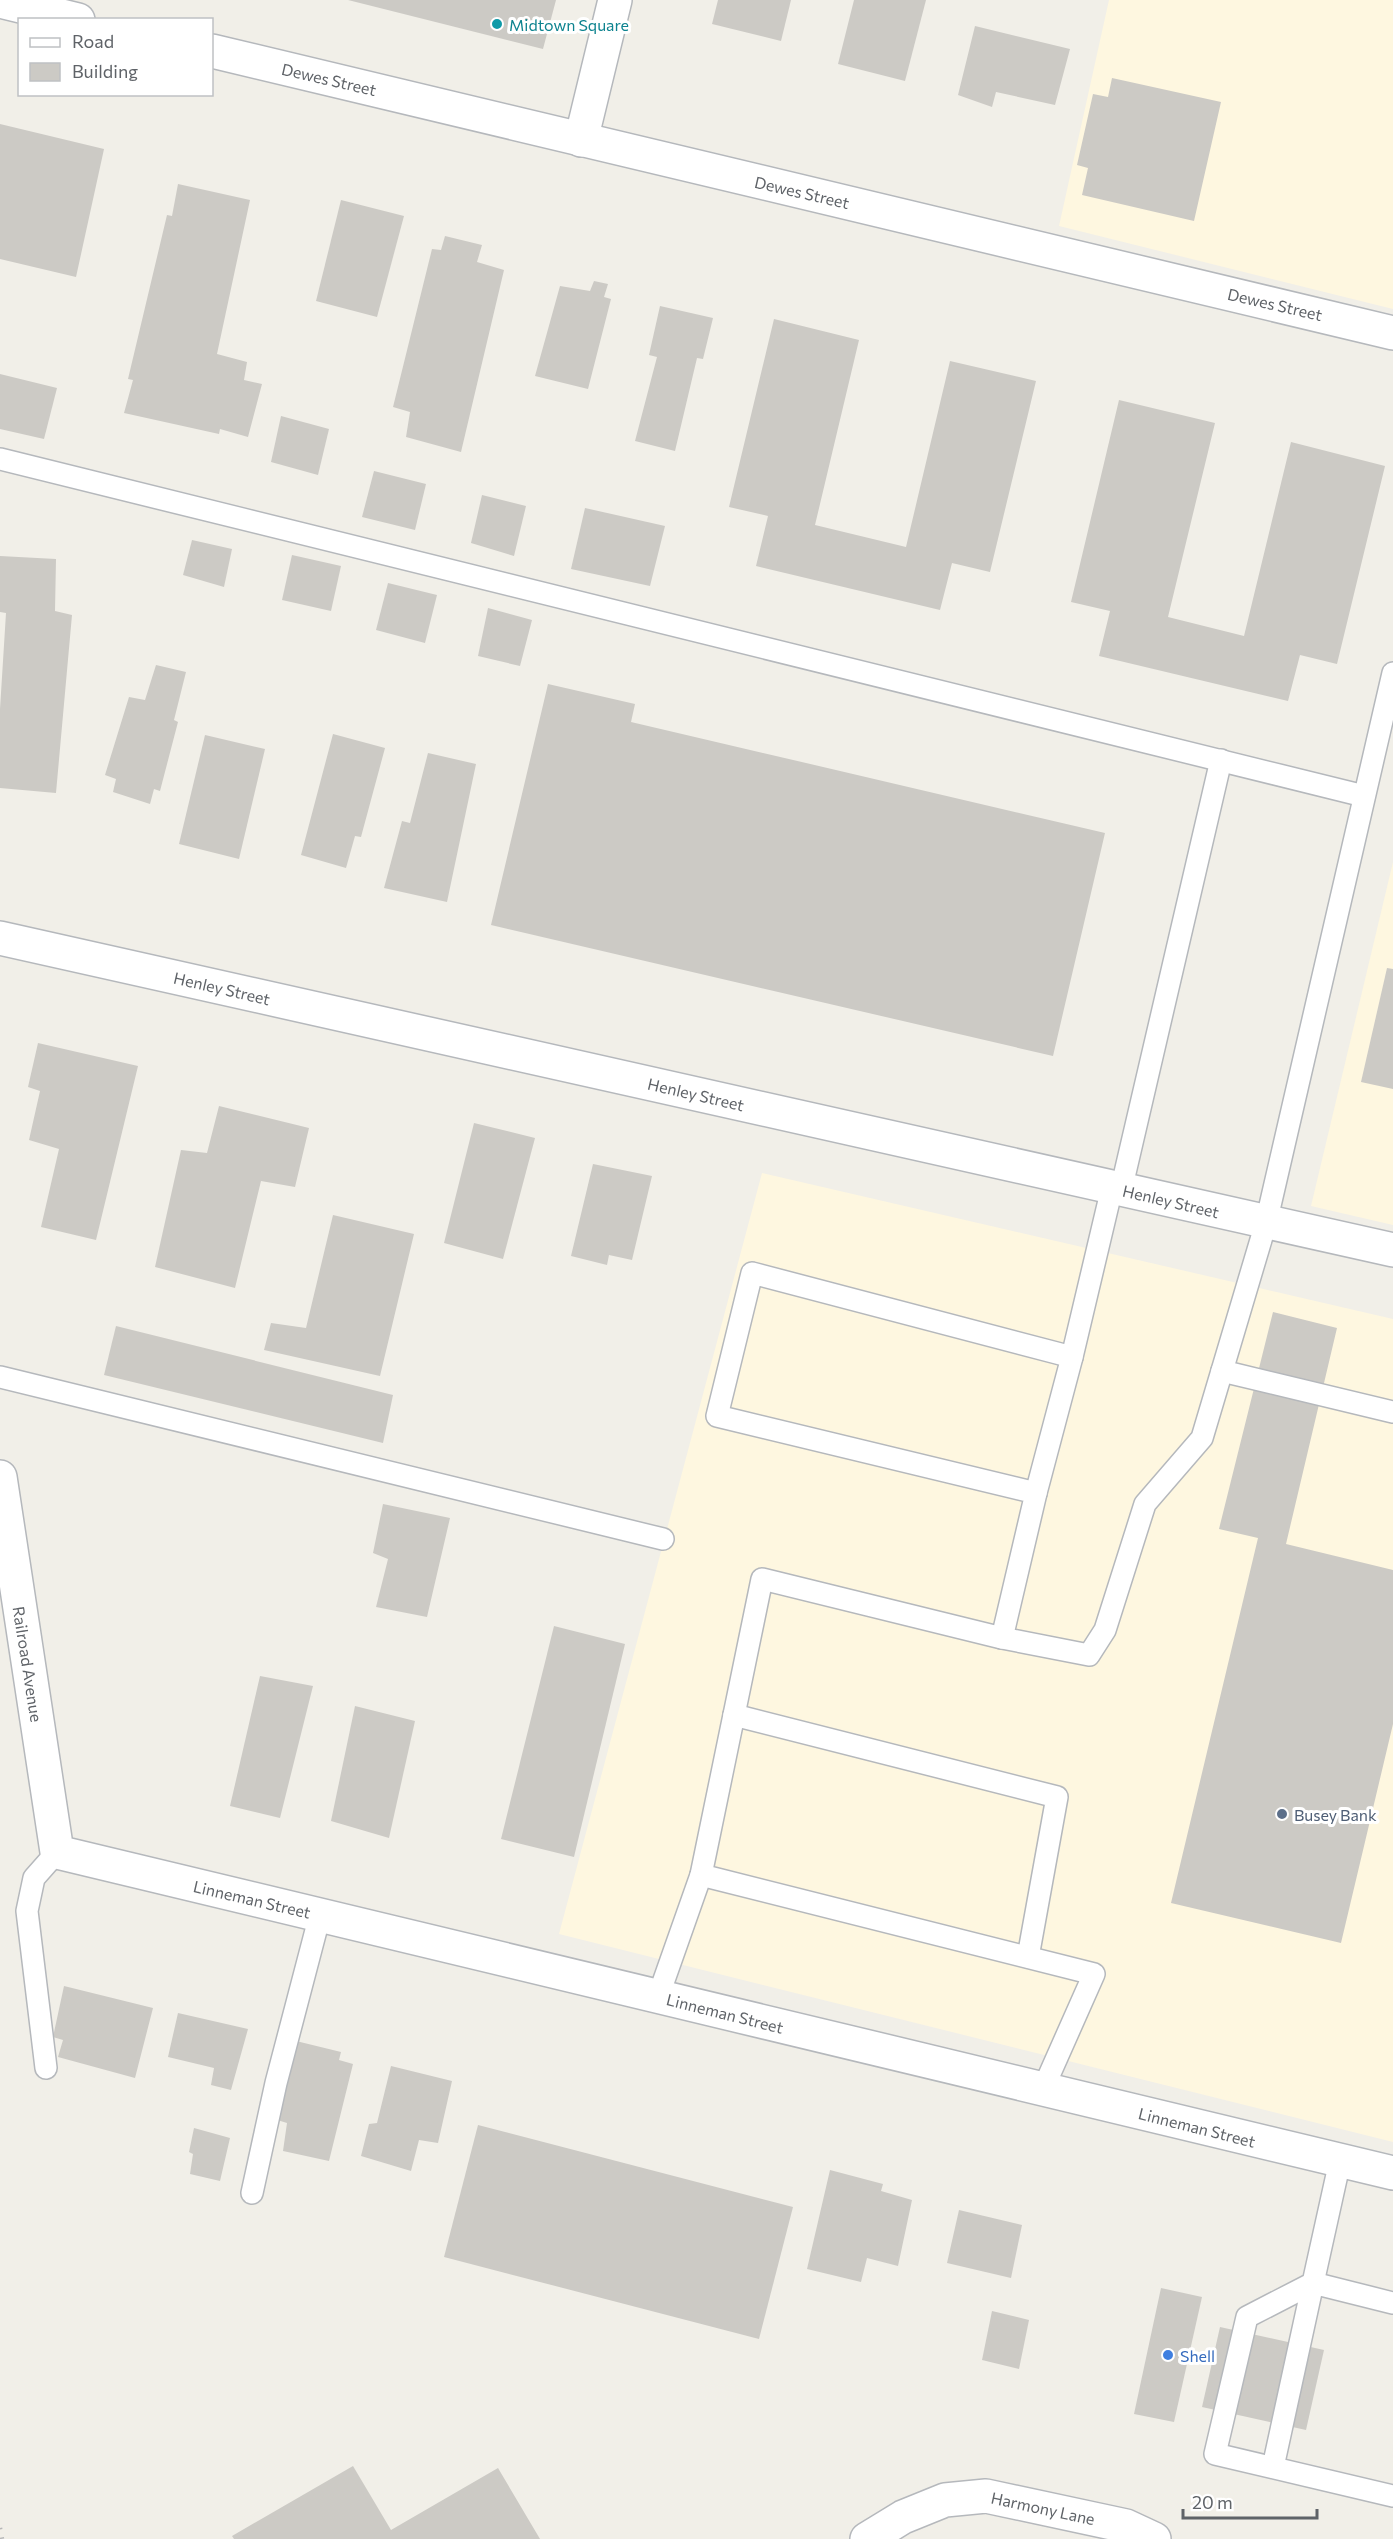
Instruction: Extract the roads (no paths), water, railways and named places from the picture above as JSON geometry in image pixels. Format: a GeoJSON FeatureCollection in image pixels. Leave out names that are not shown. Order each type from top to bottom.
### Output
{"type":"FeatureCollection","features":[{"type":"Feature","properties":{"kind":"street"},"geometry":{"type":"LineString","coordinates":[[581,140],[615,0]]}},
{"type":"Feature","properties":{"kind":"street"},"geometry":{"type":"LineString","coordinates":[[0,1],[70,18]]}},
{"type":"Feature","properties":{"kind":"street","name":"Dewes Street"},"geometry":{"type":"LineString","coordinates":[[213,51],[1393,333]]}},
{"type":"Feature","properties":{"kind":"street","name":"Henley Street"},"geometry":{"type":"LineString","coordinates":[[0,938],[1393,1250]]}},
{"type":"Feature","properties":{"kind":"street","name":"Railroad Avenue"},"geometry":{"type":"LineString","coordinates":[[0,1477],[57,1852]]}},
{"type":"Feature","properties":{"kind":"street","name":"Linneman Street"},"geometry":{"type":"LineString","coordinates":[[57,1852],[1393,2173]]}},
{"type":"Feature","properties":{"kind":"street","name":"Harmony Lane"},"geometry":{"type":"LineString","coordinates":[[867,2539],[903,2517],[945,2500],[986,2496],[1126,2526],[1154,2539]]}},
{"type":"Feature","properties":{"kind":"lane"},"geometry":{"type":"LineString","coordinates":[[0,459],[1364,796]]}},
{"type":"Feature","properties":{"kind":"lane"},"geometry":{"type":"LineString","coordinates":[[658,1997],[701,1875],[762,1579],[1002,1638],[1089,1655],[1105,1630],[1144,1504],[1202,1438],[1266,1223],[1393,673]]}},
{"type":"Feature","properties":{"kind":"lane"},"geometry":{"type":"LineString","coordinates":[[1002,1638],[1097,1250],[1117,1189],[1221,760]]}},
{"type":"Feature","properties":{"kind":"lane"},"geometry":{"type":"LineString","coordinates":[[1036,1493],[717,1416],[752,1274],[1072,1358]]}},
{"type":"Feature","properties":{"kind":"lane"},"geometry":{"type":"LineString","coordinates":[[1222,1371],[1393,1412]]}},
{"type":"Feature","properties":{"kind":"lane"},"geometry":{"type":"LineString","coordinates":[[0,1377],[663,1539]]}},
{"type":"Feature","properties":{"kind":"lane"},"geometry":{"type":"LineString","coordinates":[[734,1715],[1057,1797],[1028,1957]]}},
{"type":"Feature","properties":{"kind":"lane"},"geometry":{"type":"LineString","coordinates":[[46,2068],[27,1911],[34,1878],[57,1852]]}},
{"type":"Feature","properties":{"kind":"lane"},"geometry":{"type":"LineString","coordinates":[[701,1875],[1094,1974],[1043,2089]]}},
{"type":"Feature","properties":{"kind":"lane"},"geometry":{"type":"LineString","coordinates":[[252,2193],[276,2083],[320,1915]]}},
{"type":"Feature","properties":{"kind":"lane"},"geometry":{"type":"LineString","coordinates":[[1273,2467],[1340,2161]]}},
{"type":"Feature","properties":{"kind":"lane"},"geometry":{"type":"LineString","coordinates":[[1393,2304],[1313,2283],[1247,2317],[1215,2454],[1393,2496]]}},
{"type":"Feature","properties":{"kind":"railway"},"geometry":{"type":"LineString","coordinates":[[0,2528],[2,2539]]}},
{"type":"Feature","properties":{"kind":"place","name":"Midtown Square"},"geometry":{"type":"Point","coordinates":[497,24]}},
{"type":"Feature","properties":{"kind":"place","name":"Busey Bank"},"geometry":{"type":"Point","coordinates":[1282,1814]}},
{"type":"Feature","properties":{"kind":"place","name":"Shell"},"geometry":{"type":"Point","coordinates":[1168,2355]}}]}
